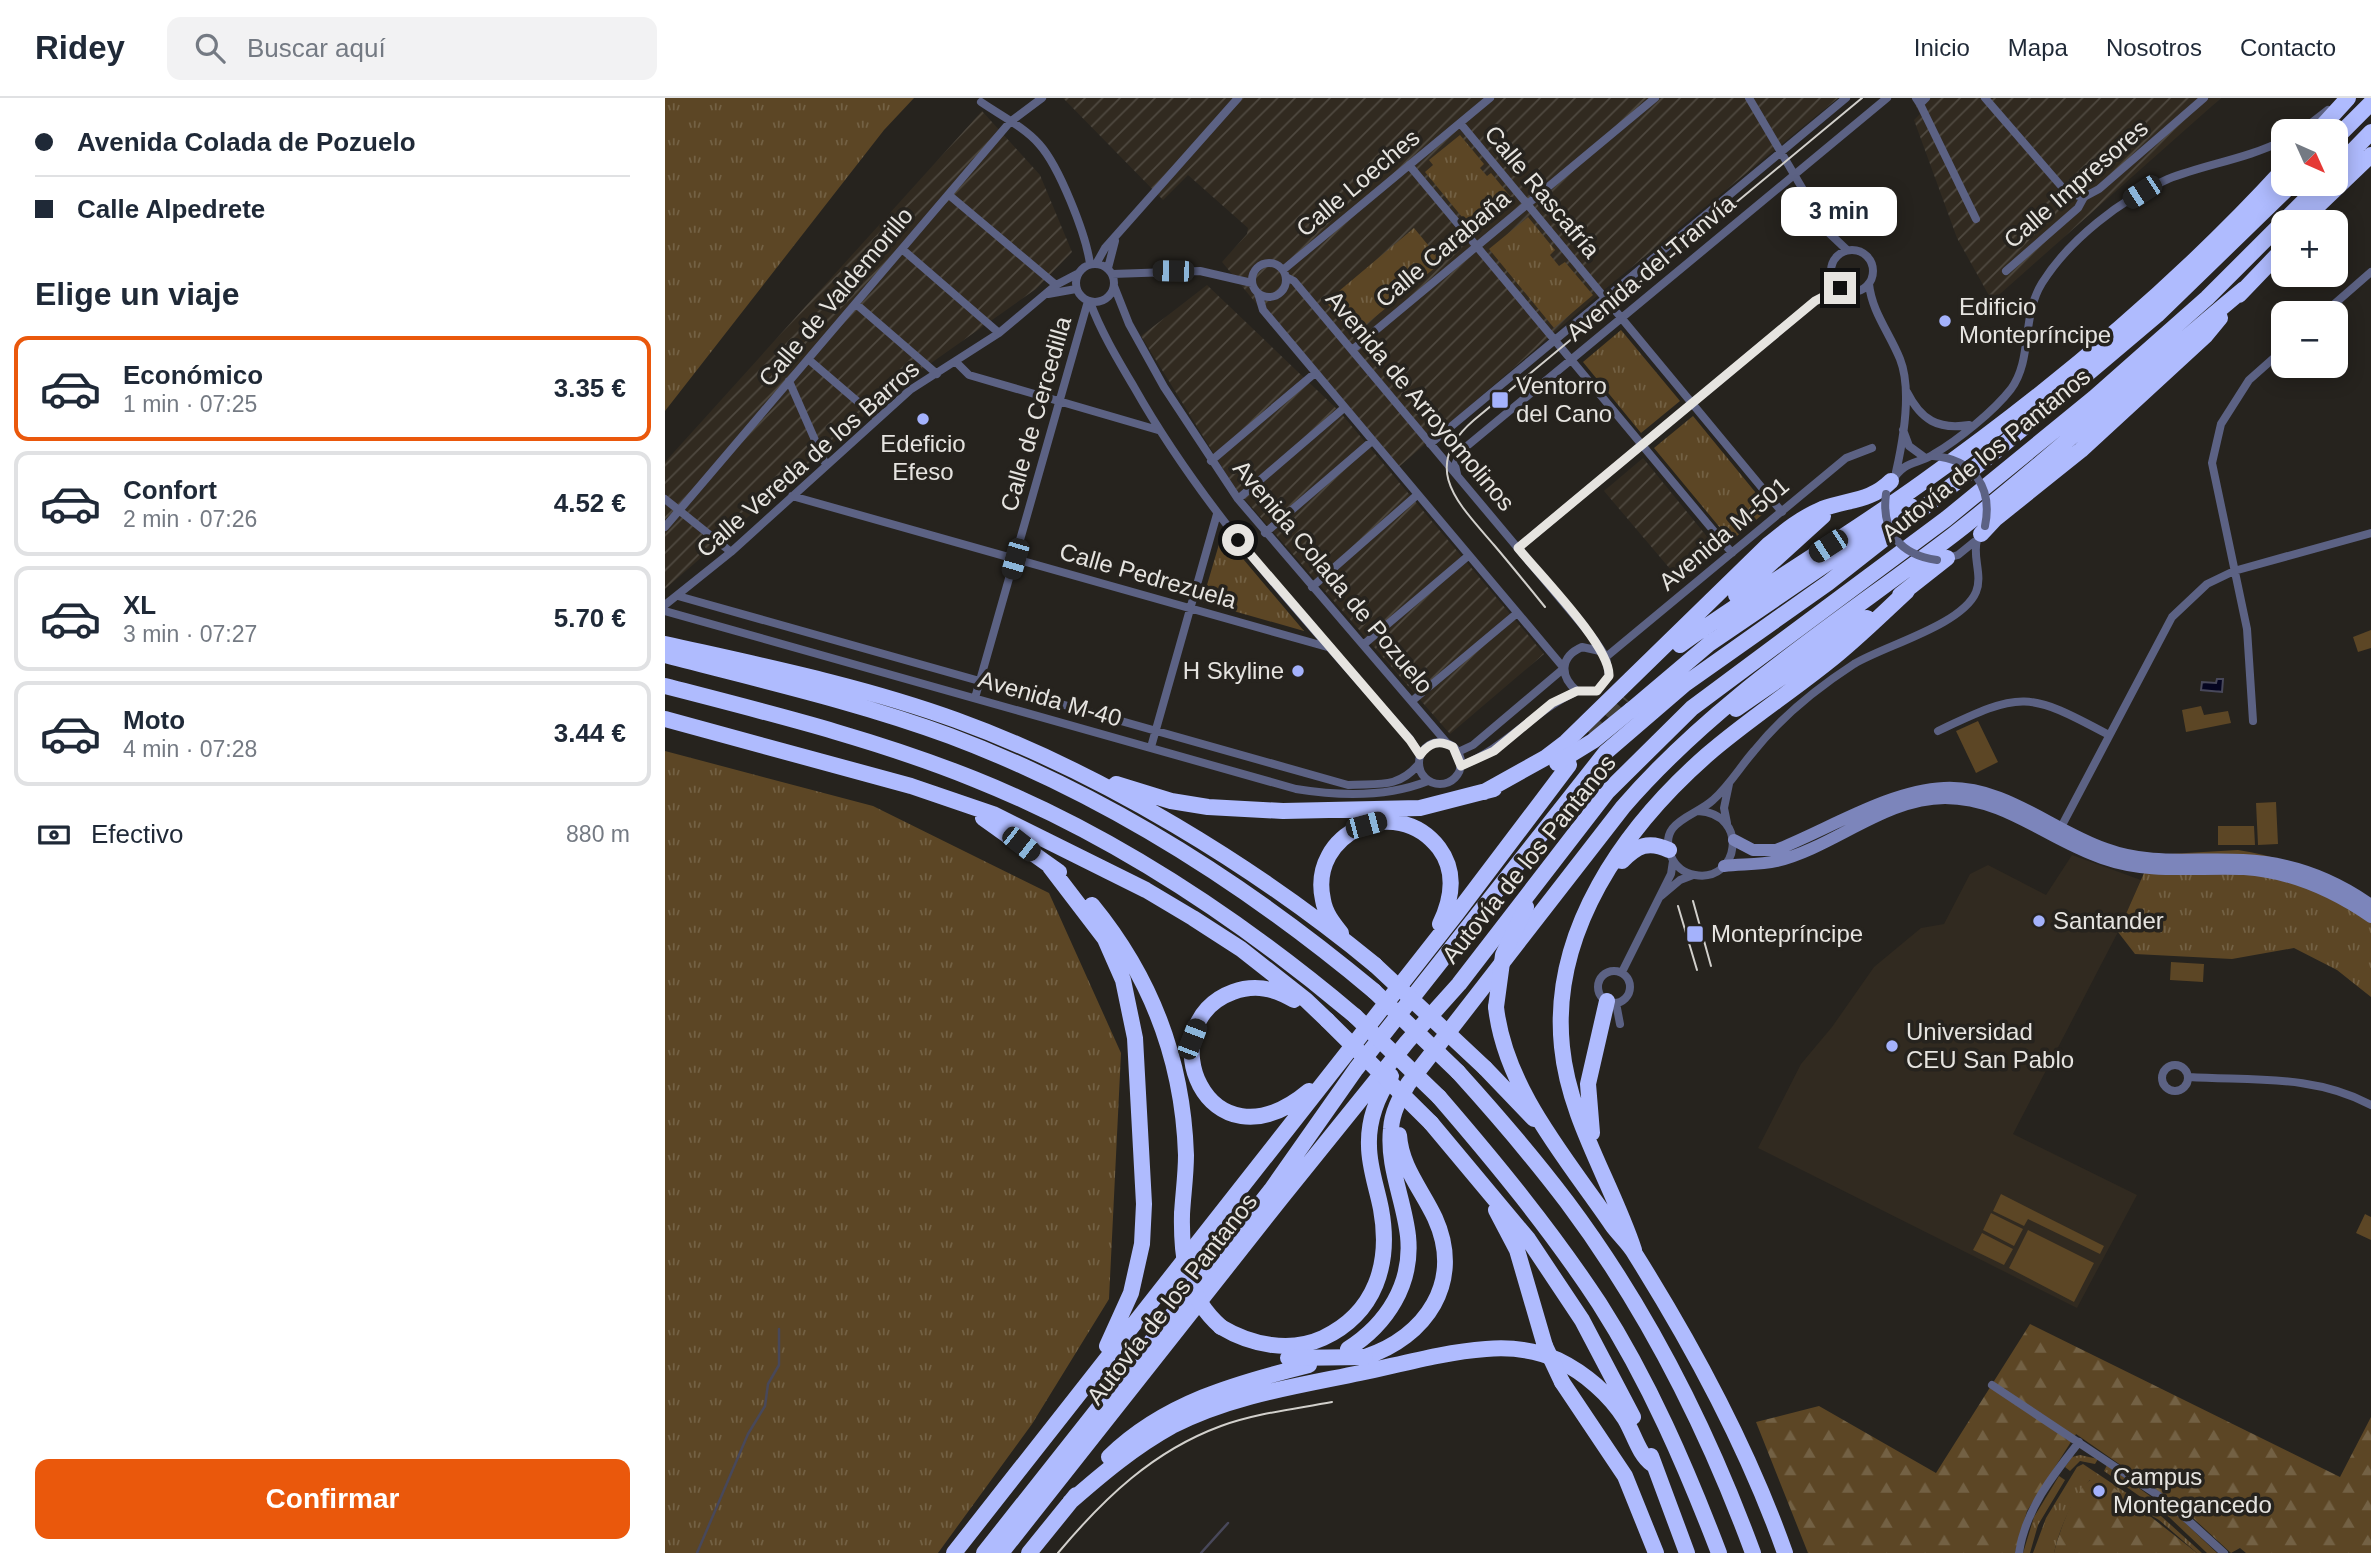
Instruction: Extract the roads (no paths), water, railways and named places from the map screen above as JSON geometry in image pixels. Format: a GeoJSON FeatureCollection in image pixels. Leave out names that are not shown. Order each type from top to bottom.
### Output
{"type":"FeatureCollection","features":[{"type":"Feature","properties":{"kind":"highway"},"geometry":{"type":"LineString","coordinates":[[2328,119],[2346,98]]}},
{"type":"Feature","properties":{"kind":"highway"},"geometry":{"type":"LineString","coordinates":[[2349,125],[2371,103]]}},
{"type":"Feature","properties":{"kind":"highway"},"geometry":{"type":"LineString","coordinates":[[2349,163],[2371,132]]}},
{"type":"Feature","properties":{"kind":"highway"},"geometry":{"type":"LineString","coordinates":[[2349,168],[2371,155]]}},
{"type":"Feature","properties":{"kind":"highway"},"geometry":{"type":"LineString","coordinates":[[1680,645],[1735,605],[1923,482],[2051,384],[2141,308],[2271,182]]}},
{"type":"Feature","properties":{"kind":"highway","name":"Autovía de los Pantanos"},"geometry":{"type":"LineString","coordinates":[[984,1553],[1271,1190],[1356,1069],[1606,752],[1644,716],[1685,684],[1828,583],[1997,450],[2157,315],[2280,196]]}},
{"type":"Feature","properties":{"kind":"highway","name":"Autovía de los Pantanos"},"geometry":{"type":"LineString","coordinates":[[1001,1553],[1407,1042],[1459,984],[1607,792],[1692,708],[1957,511],[2102,391],[2207,298],[2309,196]]}},
{"type":"Feature","properties":{"kind":"highway"},"geometry":{"type":"LineString","coordinates":[[2311,210],[2323,196]]}},
{"type":"Feature","properties":{"kind":"highway"},"geometry":{"type":"LineString","coordinates":[[2207,298],[2271,248]]}},
{"type":"Feature","properties":{"kind":"highway"},"geometry":{"type":"LineString","coordinates":[[1981,533],[2081,450],[2206,335],[2271,261]]}},
{"type":"Feature","properties":{"kind":"highway"},"geometry":{"type":"LineString","coordinates":[[1348,1349],[1379,1326],[1401,1289],[1409,1261],[1408,1235],[1391,1156],[1391,1129],[1396,1105],[1429,1058],[1623,807],[1681,744],[1754,682],[1965,525],[2080,431],[2244,289]]}},
{"type":"Feature","properties":{"kind":"highway"},"geometry":{"type":"LineString","coordinates":[[1628,704],[1727,631],[1981,457],[1997,450]]}},
{"type":"Feature","properties":{"kind":"highway"},"geometry":{"type":"LineString","coordinates":[[1484,792],[1545,758],[1566,743],[1767,545],[1801,519],[1826,508],[1879,493],[1891,483]]}},
{"type":"Feature","properties":{"kind":"highway"},"geometry":{"type":"LineString","coordinates":[[1063,766],[1144,794],[1232,808],[1333,811],[1420,808],[1533,776],[1563,764],[1593,741],[1680,645],[1808,527],[1847,503]]}},
{"type":"Feature","properties":{"kind":"highway"},"geometry":{"type":"LineString","coordinates":[[1784,1553],[1763,1497],[1712,1387],[1634,1251],[1568,1083],[1560,1009],[1569,956],[1580,920],[1600,883],[1665,796],[1706,756],[1827,663],[1906,591],[1947,558]]}},
{"type":"Feature","properties":{"kind":"highway"},"geometry":{"type":"LineString","coordinates":[[1681,744],[1699,735],[1906,591]]}},
{"type":"Feature","properties":{"kind":"highway"},"geometry":{"type":"LineString","coordinates":[[665,644],[799,674],[909,705],[1013,742],[1063,766],[1231,861],[1346,941],[1485,1068],[1547,1130]]}},
{"type":"Feature","properties":{"kind":"highway"},"geometry":{"type":"LineString","coordinates":[[665,655],[903,720],[974,746],[1062,784],[1119,813],[1221,873],[1280,915],[1374,991],[1458,1072],[1553,1183],[1625,1287],[1698,1418],[1753,1553]]}},
{"type":"Feature","properties":{"kind":"highway"},"geometry":{"type":"LineString","coordinates":[[665,687],[838,733],[974,779],[1101,840],[1204,901],[1304,973],[1355,1016],[1439,1097],[1536,1213],[1599,1305],[1671,1437],[1719,1553]]}},
{"type":"Feature","properties":{"kind":"highway"},"geometry":{"type":"LineString","coordinates":[[665,719],[911,786],[993,814],[1169,904],[1241,950],[1306,1000],[1312,1008]]}},
{"type":"Feature","properties":{"kind":"highway"},"geometry":{"type":"LineString","coordinates":[[954,1553],[1098,1366],[1325,1080],[1563,764]]}},
{"type":"Feature","properties":{"kind":"highway"},"geometry":{"type":"LineString","coordinates":[[961,803],[1050,867],[1086,897],[1115,934],[1160,1017],[1183,1110],[1186,1159],[1182,1214],[1184,1267],[1193,1294],[1207,1315],[1250,1348],[1288,1358],[1365,1357],[1385,1350],[1415,1330],[1436,1301],[1443,1281],[1444,1256],[1441,1238],[1436,1220],[1406,1167],[1399,1133],[1400,1114],[1408,1092],[1429,1058]]}},
{"type":"Feature","properties":{"kind":"highway"},"geometry":{"type":"LineString","coordinates":[[1346,941],[1329,917],[1322,900],[1322,878],[1336,845],[1352,832],[1380,821],[1397,821],[1414,827],[1430,837],[1443,854],[1450,872],[1452,889],[1449,905],[1432,941]]}},
{"type":"Feature","properties":{"kind":"highway"},"geometry":{"type":"LineString","coordinates":[[1600,883],[1633,850],[1646,844],[1671,855]]}},
{"type":"Feature","properties":{"kind":"highway"},"geometry":{"type":"LineString","coordinates":[[1556,855],[1545,879],[1526,907],[1503,955],[1496,1007],[1502,1045],[1517,1080],[1547,1130],[1613,1227],[1634,1251]]}},
{"type":"Feature","properties":{"kind":"highway"},"geometry":{"type":"LineString","coordinates":[[1050,867],[1105,939],[1122,980],[1135,1038],[1144,1204],[1142,1244],[1131,1293],[1098,1366]]}},
{"type":"Feature","properties":{"kind":"highway"},"geometry":{"type":"LineString","coordinates":[[1238,1337],[1274,1346],[1318,1340],[1353,1320],[1367,1303],[1377,1286],[1385,1249],[1384,1229],[1369,1148],[1373,1115],[1383,1088],[1459,984]]}},
{"type":"Feature","properties":{"kind":"highway"},"geometry":{"type":"LineString","coordinates":[[1325,1080],[1289,1109],[1268,1117],[1247,1118],[1215,1104],[1194,1075],[1190,1057],[1200,1020],[1211,1005],[1225,995],[1242,989],[1263,988],[1279,992],[1312,1008],[1327,1020],[1431,1123],[1528,1239],[1581,1320],[1615,1380],[1651,1455],[1652,1464],[1687,1553]]}},
{"type":"Feature","properties":{"kind":"highway"},"geometry":{"type":"LineString","coordinates":[[1595,1153],[1588,1084],[1611,1002]]}},
{"type":"Feature","properties":{"kind":"highway"},"geometry":{"type":"LineString","coordinates":[[1475,1175],[1517,1250],[1545,1346],[1562,1382],[1625,1476],[1638,1502],[1656,1553]]}},
{"type":"Feature","properties":{"kind":"highway"},"geometry":{"type":"LineString","coordinates":[[1070,1503],[1142,1444],[1201,1413],[1242,1399],[1486,1349],[1533,1352],[1559,1361],[1589,1379],[1610,1398],[1625,1418],[1645,1459],[1652,1464]]}},
{"type":"Feature","properties":{"kind":"highway"},"geometry":{"type":"LineString","coordinates":[[1029,1553],[1119,1447],[1162,1416],[1231,1385],[1309,1365]]}},
{"type":"Feature","properties":{"kind":"street","name":"Calle de Valdemorillo"},"geometry":{"type":"LineString","coordinates":[[665,527],[1010,122],[1042,98]]}},
{"type":"Feature","properties":{"kind":"street"},"geometry":{"type":"LineString","coordinates":[[1118,234],[1110,271],[1114,286],[1103,301],[1089,302],[1076,289],[1077,274],[1093,264],[1118,234],[1238,98]]}},
{"type":"Feature","properties":{"kind":"street","name":"Calle Loeches"},"geometry":{"type":"LineString","coordinates":[[1284,273],[1490,98]]}},
{"type":"Feature","properties":{"kind":"street","name":"Calle Carabaña"},"geometry":{"type":"LineString","coordinates":[[1352,350],[1655,98]]}},
{"type":"Feature","properties":{"kind":"street"},"geometry":{"type":"LineString","coordinates":[[1749,98],[1828,232],[1847,250],[1861,252],[1871,263],[1872,277],[1869,284],[1872,305],[1901,362],[1906,389],[1901,458],[1884,510],[1887,526],[1895,540],[1906,551],[1921,558],[1947,558],[1977,565]]}},
{"type":"Feature","properties":{"kind":"street","name":"Avenida del Tranvía"},"geometry":{"type":"LineString","coordinates":[[1430,444],[1846,98]]}},
{"type":"Feature","properties":{"kind":"street","name":"Avenida del Tranvía"},"geometry":{"type":"LineString","coordinates":[[1457,475],[1455,465],[1461,451],[1887,98]]}},
{"type":"Feature","properties":{"kind":"street"},"geometry":{"type":"LineString","coordinates":[[1985,98],[2062,187],[2071,194],[2084,197]]}},
{"type":"Feature","properties":{"kind":"street","name":"Calle Impresores"},"geometry":{"type":"LineString","coordinates":[[2006,271],[2078,208],[2084,197],[2099,189],[2204,98]]}},
{"type":"Feature","properties":{"kind":"street"},"geometry":{"type":"LineString","coordinates":[[2317,119],[2346,98]]}},
{"type":"Feature","properties":{"kind":"street"},"geometry":{"type":"LineString","coordinates":[[1921,100],[1976,219]]}},
{"type":"Feature","properties":{"kind":"street"},"geometry":{"type":"LineString","coordinates":[[981,102],[1038,143],[1049,158],[1083,233],[1093,264],[1110,271],[1199,271],[1252,283]]}},
{"type":"Feature","properties":{"kind":"street","name":"Calle Rascafría"},"geometry":{"type":"LineString","coordinates":[[1459,123],[1781,512]]}},
{"type":"Feature","properties":{"kind":"street"},"geometry":{"type":"LineString","coordinates":[[1933,456],[1972,425],[2012,387],[2021,370],[2032,302],[2052,269],[2071,248],[2142,192],[2167,180],[2243,157],[2271,145]]}},
{"type":"Feature","properties":{"kind":"street"},"geometry":{"type":"LineString","coordinates":[[1409,165],[1732,553]]}},
{"type":"Feature","properties":{"kind":"street"},"geometry":{"type":"LineString","coordinates":[[949,195],[1056,285]]}},
{"type":"Feature","properties":{"kind":"street"},"geometry":{"type":"LineString","coordinates":[[902,250],[999,332]]}},
{"type":"Feature","properties":{"kind":"street"},"geometry":{"type":"LineString","coordinates":[[1847,250],[1832,264],[1831,277],[1840,288],[1872,305]]}},
{"type":"Feature","properties":{"kind":"street"},"geometry":{"type":"LineString","coordinates":[[1258,293],[1268,297],[1278,295],[1284,287],[1284,273],[1273,263],[1262,264],[1254,272],[1252,283],[1258,293],[1262,310],[1563,668],[1567,682],[1577,691]]}},
{"type":"Feature","properties":{"kind":"street"},"geometry":{"type":"LineString","coordinates":[[2338,301],[2371,272]]}},
{"type":"Feature","properties":{"kind":"street","name":"Avenida de Arroyomolinos"},"geometry":{"type":"LineString","coordinates":[[1284,273],[1294,281],[1457,475],[1603,654]]}},
{"type":"Feature","properties":{"kind":"street","name":"Calle Vereda de los Barros"},"geometry":{"type":"LineString","coordinates":[[665,604],[731,552],[910,390],[956,362],[999,332],[1056,285],[1077,274]]}},
{"type":"Feature","properties":{"kind":"street"},"geometry":{"type":"LineString","coordinates":[[1850,292],[1869,284]]}},
{"type":"Feature","properties":{"kind":"street","name":"Avenida Colada de Pozuelo"},"geometry":{"type":"LineString","coordinates":[[1114,286],[1129,324],[1211,461],[1238,499],[1447,743]]}},
{"type":"Feature","properties":{"kind":"street"},"geometry":{"type":"LineString","coordinates":[[1518,548],[1815,301],[1840,288]]}},
{"type":"Feature","properties":{"kind":"street"},"geometry":{"type":"LineString","coordinates":[[1045,294],[1076,289]]}},
{"type":"Feature","properties":{"kind":"street","name":"Avenida Colada de Pozuelo"},"geometry":{"type":"LineString","coordinates":[[1089,302],[1158,430],[1217,514],[1420,755]]}},
{"type":"Feature","properties":{"kind":"street","name":"Calle de Cercedilla"},"geometry":{"type":"LineString","coordinates":[[975,698],[1089,302]]}},
{"type":"Feature","properties":{"kind":"street"},"geometry":{"type":"LineString","coordinates":[[856,304],[937,374]]}},
{"type":"Feature","properties":{"kind":"street"},"geometry":{"type":"LineString","coordinates":[[808,359],[878,418]]}},
{"type":"Feature","properties":{"kind":"street"},"geometry":{"type":"LineString","coordinates":[[2253,721],[2247,629],[2212,463],[2221,424],[2249,380],[2271,361]]}},
{"type":"Feature","properties":{"kind":"street"},"geometry":{"type":"LineString","coordinates":[[956,362],[969,375],[1158,430]]}},
{"type":"Feature","properties":{"kind":"street"},"geometry":{"type":"LineString","coordinates":[[1211,461],[1315,373]]}},
{"type":"Feature","properties":{"kind":"street"},"geometry":{"type":"LineString","coordinates":[[789,381],[826,465]]}},
{"type":"Feature","properties":{"kind":"street"},"geometry":{"type":"LineString","coordinates":[[1906,389],[1919,412],[1936,425],[1952,428],[1972,425]]}},
{"type":"Feature","properties":{"kind":"street"},"geometry":{"type":"LineString","coordinates":[[1238,499],[1345,408]]}},
{"type":"Feature","properties":{"kind":"street"},"geometry":{"type":"LineString","coordinates":[[1902,425],[1909,446],[1924,457]]}},
{"type":"Feature","properties":{"kind":"street"},"geometry":{"type":"LineString","coordinates":[[1265,533],[1372,441]]}},
{"type":"Feature","properties":{"kind":"street","name":"Avenida M-501"},"geometry":{"type":"LineString","coordinates":[[1603,654],[1732,553],[1846,458],[1872,448]]}},
{"type":"Feature","properties":{"kind":"street"},"geometry":{"type":"LineString","coordinates":[[1622,972],[1654,903],[1671,874],[1671,829],[1678,820],[1711,802],[1775,727],[1822,687],[1856,664],[1962,611],[1977,590],[1981,533],[1988,511],[1982,483],[1962,462],[1933,456],[1924,457],[1891,483]]}},
{"type":"Feature","properties":{"kind":"street"},"geometry":{"type":"LineString","coordinates":[[1312,587],[1417,495]]}},
{"type":"Feature","properties":{"kind":"street","name":"Calle Pedrezuela"},"geometry":{"type":"LineString","coordinates":[[792,496],[1331,648]]}},
{"type":"Feature","properties":{"kind":"street"},"geometry":{"type":"LineString","coordinates":[[665,499],[731,552]]}},
{"type":"Feature","properties":{"kind":"street"},"geometry":{"type":"LineString","coordinates":[[1151,747],[1217,514]]}},
{"type":"Feature","properties":{"kind":"street"},"geometry":{"type":"LineString","coordinates":[[1947,558],[1981,533]]}},
{"type":"Feature","properties":{"kind":"street"},"geometry":{"type":"LineString","coordinates":[[2058,832],[2172,617],[2207,584],[2234,571],[2371,533]]}},
{"type":"Feature","properties":{"kind":"street"},"geometry":{"type":"LineString","coordinates":[[1363,645],[1468,556]]}},
{"type":"Feature","properties":{"kind":"street","name":"Avenida M-40"},"geometry":{"type":"LineString","coordinates":[[678,596],[1348,785],[1397,783],[1407,778],[1418,765]]}},
{"type":"Feature","properties":{"kind":"street","name":"Avenida M-40"},"geometry":{"type":"LineString","coordinates":[[665,611],[1319,792],[1404,791],[1427,781]]}},
{"type":"Feature","properties":{"kind":"street"},"geometry":{"type":"LineString","coordinates":[[1412,701],[1516,614]]}},
{"type":"Feature","properties":{"kind":"street"},"geometry":{"type":"LineString","coordinates":[[1458,752],[1473,745],[1563,668],[1566,658],[1581,647],[1603,654],[1609,676],[1597,691],[1577,691],[1552,703],[1494,751],[1461,766]]}},
{"type":"Feature","properties":{"kind":"street"},"geometry":{"type":"LineString","coordinates":[[906,678],[905,665],[911,662]]}},
{"type":"Feature","properties":{"kind":"street"},"geometry":{"type":"LineString","coordinates":[[1938,731],[1984,709],[2019,699],[2054,705],[2109,735]]}},
{"type":"Feature","properties":{"kind":"street"},"geometry":{"type":"LineString","coordinates":[[1436,742],[1447,743],[1458,752],[1461,766],[1457,776],[1448,783],[1438,785],[1427,781],[1418,765],[1420,755],[1427,746],[1436,742]]}},
{"type":"Feature","properties":{"kind":"street"},"geometry":{"type":"LineString","coordinates":[[1654,903],[1680,880],[1693,875],[1714,873],[1730,858],[1734,840],[1724,808],[1730,781]]}},
{"type":"Feature","properties":{"kind":"street"},"geometry":{"type":"LineString","coordinates":[[1734,840],[1753,850],[1776,850],[1906,794],[1945,788],[1977,790],[1999,797],[2102,859],[2142,868],[2178,872],[2243,869],[2291,877],[2328,890],[2371,918]]}},
{"type":"Feature","properties":{"kind":"street"},"geometry":{"type":"LineString","coordinates":[[1724,866],[1778,861],[1910,804],[1945,798],[1994,806],[2107,850],[2144,859],[2177,862],[2241,859],[2295,868],[2332,882],[2371,905]]}},
{"type":"Feature","properties":{"kind":"street"},"geometry":{"type":"LineString","coordinates":[[1698,811],[1709,811],[1727,823]]}},
{"type":"Feature","properties":{"kind":"street"},"geometry":{"type":"LineString","coordinates":[[1671,855],[1693,875]]}},
{"type":"Feature","properties":{"kind":"street"},"geometry":{"type":"LineString","coordinates":[[1611,1002],[1630,991],[1627,978],[1622,972],[1613,971],[1600,979],[1601,995],[1611,1002],[1620,1024]]}},
{"type":"Feature","properties":{"kind":"street"},"geometry":{"type":"LineString","coordinates":[[2189,1077],[2308,1083],[2341,1091],[2371,1105]]}},
{"type":"Feature","properties":{"kind":"street"},"geometry":{"type":"LineString","coordinates":[[1992,1385],[2168,1502],[2224,1553]]}},
{"type":"Feature","properties":{"kind":"street"},"geometry":{"type":"LineString","coordinates":[[2019,1553],[2024,1531],[2035,1507],[2079,1442]]}},
{"type":"Feature","properties":{"kind":"water"},"geometry":{"type":"Polygon","coordinates":[[[2217,679],[2223,679],[2222,692],[2201,690],[2202,682],[2216,683],[2217,679]]]}},
{"type":"Feature","properties":{"kind":"waterway"},"geometry":{"type":"LineString","coordinates":[[697,1553],[748,1434],[765,1406],[768,1384],[779,1365],[779,1329]]}},
{"type":"Feature","properties":{"kind":"waterway"},"geometry":{"type":"LineString","coordinates":[[1201,1553],[1228,1523]]}},
{"type":"Feature","properties":{"kind":"tunnel"},"geometry":{"type":"LineString","coordinates":[[1593,736],[1625,698]]}},
{"type":"Feature","properties":{"kind":"tram line"},"geometry":{"type":"LineString","coordinates":[[1545,607],[1457,499],[1447,469],[1449,453],[1458,437],[1474,420],[1862,98]]}},
{"type":"Feature","properties":{"kind":"tram line"},"geometry":{"type":"LineString","coordinates":[[1693,901],[1711,966]]}},
{"type":"Feature","properties":{"kind":"tram line"},"geometry":{"type":"LineString","coordinates":[[1678,906],[1697,970]]}},
{"type":"Feature","properties":{"kind":"tram line"},"geometry":{"type":"LineString","coordinates":[[1058,1553],[1093,1513],[1131,1478],[1196,1436],[1262,1415],[1332,1402]]}},
{"type":"Feature","properties":{"kind":"place","name":"Edificio Montepríncipe"},"geometry":{"type":"Point","coordinates":[1945,321]}},
{"type":"Feature","properties":{"kind":"place","name":"Ventorro del Cano"},"geometry":{"type":"Point","coordinates":[1500,400]}},
{"type":"Feature","properties":{"kind":"place","name":"Edeficio Efeso"},"geometry":{"type":"Point","coordinates":[923,419]}},
{"type":"Feature","properties":{"kind":"place","name":"H Skyline"},"geometry":{"type":"Point","coordinates":[1298,671]}},
{"type":"Feature","properties":{"kind":"place","name":"Santander"},"geometry":{"type":"Point","coordinates":[2039,921]}},
{"type":"Feature","properties":{"kind":"place","name":"Montepríncipe"},"geometry":{"type":"Point","coordinates":[1695,934]}},
{"type":"Feature","properties":{"kind":"place","name":"Universidad CEU San Pablo"},"geometry":{"type":"Point","coordinates":[1892,1046]}},
{"type":"Feature","properties":{"kind":"place","name":"Campus Montegancedo"},"geometry":{"type":"Point","coordinates":[2099,1491]}}]}
